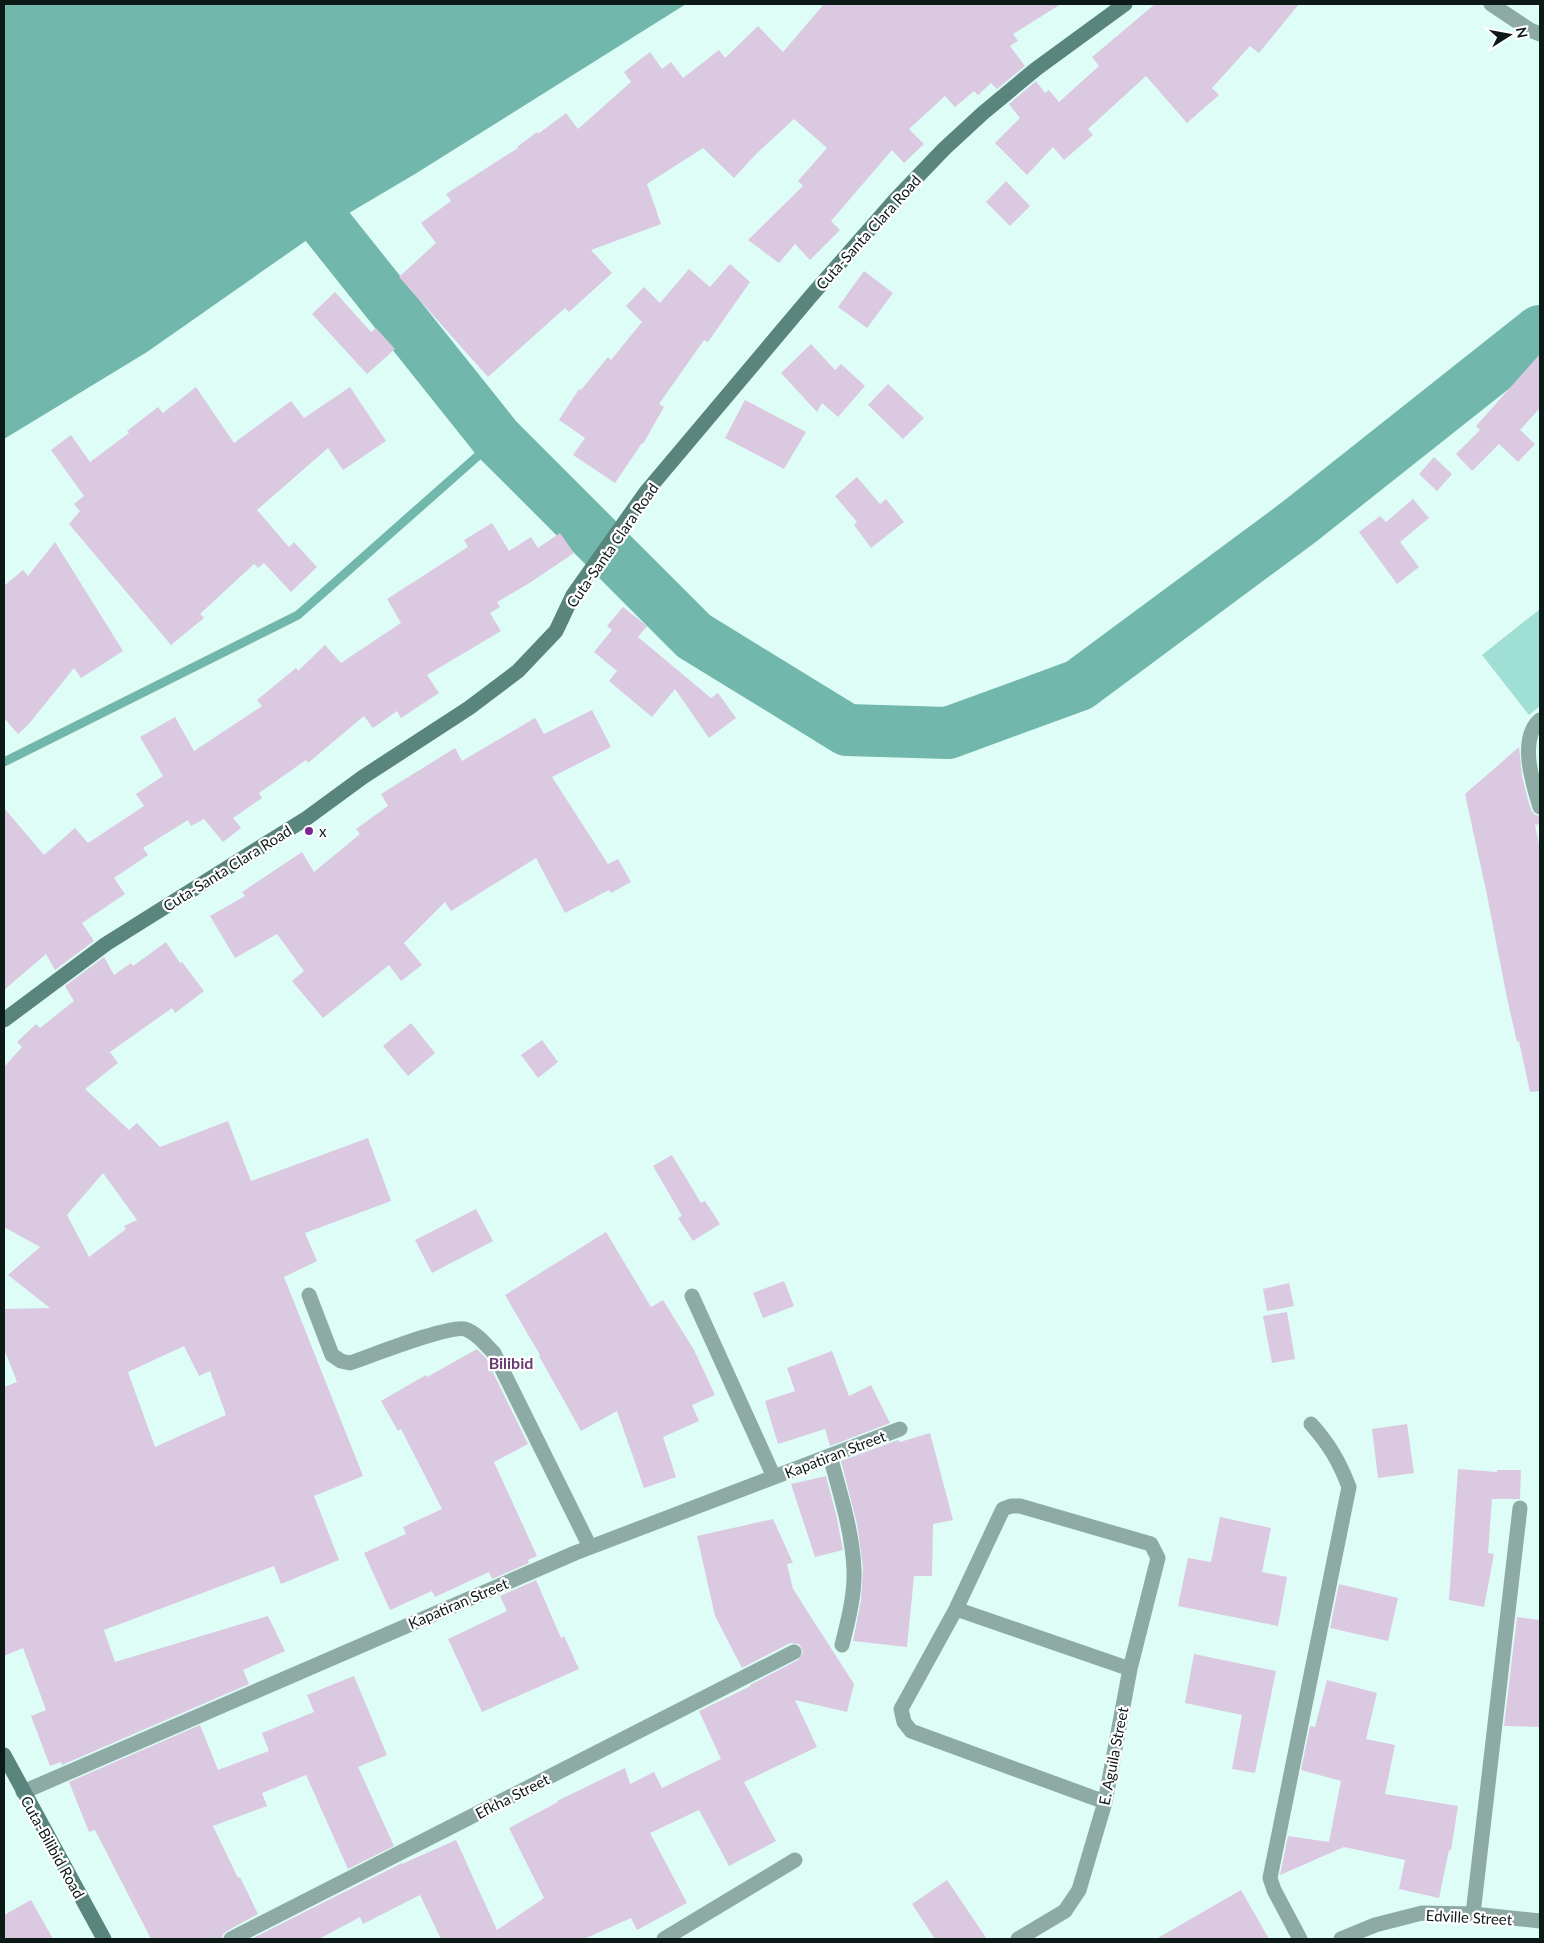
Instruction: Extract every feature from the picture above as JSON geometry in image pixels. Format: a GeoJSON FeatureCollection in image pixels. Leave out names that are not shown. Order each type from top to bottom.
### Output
{"type":"FeatureCollection","features":[{"type":"Feature","properties":{"kind":"street","name":"Cuta-Santa Clara Road"},"geometry":{"type":"LineString","coordinates":[[4,1020],[106,944],[307,818],[363,777],[469,708],[518,672],[556,631],[573,595],[652,485],[810,296],[910,185],[983,113],[1036,69],[1125,4]]}},
{"type":"Feature","properties":{"kind":"street"},"geometry":{"type":"LineString","coordinates":[[1491,4],[1530,30],[1540,34]]}},
{"type":"Feature","properties":{"kind":"street"},"geometry":{"type":"LineString","coordinates":[[1540,720],[1535,725],[1530,741],[1529,761],[1540,806]]}},
{"type":"Feature","properties":{"kind":"street"},"geometry":{"type":"LineString","coordinates":[[309,1295],[332,1355],[341,1361],[350,1363],[446,1331],[463,1329],[475,1333],[494,1353],[590,1547]]}},
{"type":"Feature","properties":{"kind":"street"},"geometry":{"type":"LineString","coordinates":[[692,1296],[774,1477]]}},
{"type":"Feature","properties":{"kind":"street"},"geometry":{"type":"LineString","coordinates":[[1300,1939],[1274,1890],[1270,1878],[1349,1487],[1328,1442],[1311,1424]]}},
{"type":"Feature","properties":{"kind":"street","name":"Kapatiran Street"},"geometry":{"type":"LineString","coordinates":[[23,1792],[590,1547],[900,1429]]}},
{"type":"Feature","properties":{"kind":"street"},"geometry":{"type":"LineString","coordinates":[[830,1456],[850,1532],[854,1570],[851,1608],[842,1645]]}},
{"type":"Feature","properties":{"kind":"street","name":"E. Aguila Street"},"geometry":{"type":"LineString","coordinates":[[956,1609],[1003,1508],[1020,1506],[1151,1544],[1158,1558],[1130,1669],[1105,1802],[1079,1890],[1065,1911],[1018,1939]]}},
{"type":"Feature","properties":{"kind":"street"},"geometry":{"type":"LineString","coordinates":[[1474,1914],[1520,1508]]}},
{"type":"Feature","properties":{"kind":"street"},"geometry":{"type":"LineString","coordinates":[[1105,1802],[911,1731],[904,1722],[901,1709],[956,1609],[1130,1669]]}},
{"type":"Feature","properties":{"kind":"street","name":"Efkha Street"},"geometry":{"type":"LineString","coordinates":[[231,1939],[794,1652]]}},
{"type":"Feature","properties":{"kind":"street","name":"Cuta-Bilibid Road"},"geometry":{"type":"LineString","coordinates":[[4,1755],[104,1939]]}},
{"type":"Feature","properties":{"kind":"street"},"geometry":{"type":"LineString","coordinates":[[664,1939],[795,1860]]}},
{"type":"Feature","properties":{"kind":"street","name":"Edville Street"},"geometry":{"type":"LineString","coordinates":[[1341,1939],[1375,1925],[1422,1914],[1474,1914],[1540,1921]]}},
{"type":"Feature","properties":{"kind":"shaded area"},"geometry":{"type":"Polygon","coordinates":[[[4,4],[686,4],[415,174],[327,226],[147,352],[4,439],[4,4]]]}},
{"type":"Feature","properties":{"kind":"shaded area"},"geometry":{"type":"Polygon","coordinates":[[[1540,609],[1540,706],[1529,715],[1482,655],[1540,609]]]}},
{"type":"Feature","properties":{"kind":"building"},"geometry":{"type":"Polygon","coordinates":[[[824,4],[1061,4],[1013,34],[1018,41],[1010,46],[1025,66],[997,89],[991,83],[978,95],[974,91],[955,107],[945,96],[909,129],[924,144],[904,163],[892,150],[831,221],[840,230],[810,260],[795,244],[779,263],[748,240],[803,186],[798,181],[827,148],[794,119],[756,154],[734,178],[703,148],[647,184],[661,224],[591,250],[612,273],[569,312],[565,308],[488,377],[399,277],[436,243],[421,223],[451,201],[446,194],[518,148],[537,132],[538,134],[566,113],[578,129],[631,82],[624,72],[650,52],[662,69],[671,62],[683,78],[719,50],[725,58],[758,26],[783,52],[824,4]]]}},
{"type":"Feature","properties":{"kind":"building"},"geometry":{"type":"Polygon","coordinates":[[[1155,4],[1299,4],[1259,53],[1250,46],[1212,88],[1219,95],[1187,123],[1146,76],[1088,129],[1093,135],[1064,160],[1053,147],[1027,175],[995,143],[1020,118],[1009,104],[1036,81],[1045,93],[1049,90],[1059,102],[1099,66],[1092,57],[1155,4]]]}},
{"type":"Feature","properties":{"kind":"building"},"geometry":{"type":"Polygon","coordinates":[[[1006,181],[1030,206],[1010,226],[986,202],[1006,181]]]}},
{"type":"Feature","properties":{"kind":"building"},"geometry":{"type":"Polygon","coordinates":[[[730,264],[750,282],[708,342],[704,340],[659,404],[664,407],[643,444],[615,483],[573,455],[585,438],[559,420],[579,389],[581,390],[608,357],[611,360],[642,322],[626,306],[644,287],[660,303],[689,269],[710,287],[730,264]]]}},
{"type":"Feature","properties":{"kind":"building"},"geometry":{"type":"Polygon","coordinates":[[[864,271],[893,293],[867,328],[838,307],[864,271]]]}},
{"type":"Feature","properties":{"kind":"building"},"geometry":{"type":"Polygon","coordinates":[[[335,292],[371,332],[376,328],[395,349],[367,374],[312,314],[335,292]]]}},
{"type":"Feature","properties":{"kind":"building"},"geometry":{"type":"Polygon","coordinates":[[[811,344],[835,370],[841,364],[865,386],[838,417],[822,403],[817,412],[781,373],[811,344]]]}},
{"type":"Feature","properties":{"kind":"building"},"geometry":{"type":"Polygon","coordinates":[[[1540,354],[1540,408],[1520,430],[1535,444],[1518,462],[1499,444],[1472,471],[1456,454],[1480,430],[1476,426],[1540,354]]]}},
{"type":"Feature","properties":{"kind":"building"},"geometry":{"type":"Polygon","coordinates":[[[888,384],[924,418],[903,439],[868,405],[888,384]]]}},
{"type":"Feature","properties":{"kind":"building"},"geometry":{"type":"Polygon","coordinates":[[[196,387],[234,443],[291,401],[304,418],[350,387],[386,441],[343,470],[328,448],[257,510],[289,547],[294,542],[317,567],[291,592],[264,563],[258,568],[254,564],[200,614],[204,618],[171,645],[69,524],[80,511],[74,504],[84,496],[51,450],[71,435],[90,462],[129,433],[127,431],[158,407],[163,413],[196,387]]]}},
{"type":"Feature","properties":{"kind":"building"},"geometry":{"type":"Polygon","coordinates":[[[745,400],[806,432],[784,469],[725,438],[745,400]]]}},
{"type":"Feature","properties":{"kind":"building"},"geometry":{"type":"Polygon","coordinates":[[[1434,457],[1452,474],[1437,491],[1419,474],[1434,457]]]}},
{"type":"Feature","properties":{"kind":"building"},"geometry":{"type":"Polygon","coordinates":[[[857,477],[880,504],[886,499],[904,522],[871,548],[854,525],[857,522],[835,496],[857,477]]]}},
{"type":"Feature","properties":{"kind":"building"},"geometry":{"type":"Polygon","coordinates":[[[1413,499],[1429,518],[1400,542],[1419,567],[1397,584],[1359,532],[1380,516],[1386,522],[1413,499]]]}},
{"type":"Feature","properties":{"kind":"building"},"geometry":{"type":"Polygon","coordinates":[[[492,523],[509,551],[531,537],[538,548],[560,533],[574,553],[497,602],[500,607],[490,613],[501,631],[427,675],[439,693],[401,718],[397,711],[373,728],[364,716],[308,763],[306,760],[259,793],[262,798],[233,818],[241,828],[223,842],[204,819],[191,826],[188,820],[143,848],[148,855],[114,878],[125,894],[82,923],[94,941],[55,970],[46,954],[4,990],[4,808],[44,855],[75,828],[88,843],[144,806],[136,794],[163,776],[140,737],[175,717],[194,751],[262,706],[257,700],[296,668],[298,671],[325,645],[341,663],[401,623],[387,599],[468,547],[464,540],[492,523]]]}},
{"type":"Feature","properties":{"kind":"building"},"geometry":{"type":"Polygon","coordinates":[[[55,542],[123,651],[81,678],[74,668],[28,725],[18,734],[4,718],[4,586],[23,570],[28,576],[55,542]]]}},
{"type":"Feature","properties":{"kind":"building"},"geometry":{"type":"Polygon","coordinates":[[[623,607],[647,626],[638,637],[711,698],[718,693],[736,718],[709,738],[675,689],[652,717],[609,681],[617,671],[594,652],[612,630],[607,626],[623,607]]]}},
{"type":"Feature","properties":{"kind":"building"},"geometry":{"type":"Polygon","coordinates":[[[592,710],[611,747],[552,777],[608,864],[618,859],[631,882],[611,893],[609,890],[565,913],[536,858],[451,911],[445,902],[404,943],[422,965],[401,981],[389,965],[323,1018],[292,981],[304,971],[277,934],[235,958],[210,916],[245,896],[242,892],[302,852],[314,872],[360,834],[356,829],[388,806],[381,794],[455,748],[462,761],[535,718],[544,734],[592,710]]]}},
{"type":"Feature","properties":{"kind":"building"},"geometry":{"type":"Polygon","coordinates":[[[1519,747],[1522,776],[1528,800],[1531,810],[1539,816],[1540,820],[1540,824],[1535,825],[1540,849],[1540,1091],[1530,1092],[1507,998],[1465,794],[1519,747]]]}},
{"type":"Feature","properties":{"kind":"building"},"geometry":{"type":"Polygon","coordinates":[[[166,942],[180,963],[182,962],[204,991],[175,1013],[172,1008],[110,1052],[118,1063],[85,1089],[129,1130],[137,1123],[160,1147],[228,1121],[251,1181],[368,1138],[391,1201],[305,1233],[317,1261],[284,1277],[363,1476],[314,1496],[339,1560],[281,1584],[274,1566],[104,1630],[115,1662],[268,1616],[285,1651],[243,1670],[249,1684],[62,1765],[61,1762],[50,1766],[31,1716],[46,1710],[23,1648],[4,1656],[4,1387],[17,1382],[4,1349],[4,1309],[50,1308],[8,1275],[40,1247],[4,1227],[4,1067],[22,1047],[17,1042],[36,1024],[40,1028],[74,1001],[65,986],[104,957],[114,975],[131,963],[133,966],[166,942]],[[103,1173],[67,1215],[89,1257],[126,1229],[124,1226],[137,1220],[103,1173]],[[184,1346],[128,1372],[155,1447],[226,1415],[210,1371],[199,1376],[184,1346]]]}},
{"type":"Feature","properties":{"kind":"building"},"geometry":{"type":"Polygon","coordinates":[[[411,1023],[435,1053],[408,1076],[383,1046],[411,1023]]]}},
{"type":"Feature","properties":{"kind":"building"},"geometry":{"type":"Polygon","coordinates":[[[542,1040],[558,1062],[538,1078],[521,1055],[542,1040]]]}},
{"type":"Feature","properties":{"kind":"building"},"geometry":{"type":"Polygon","coordinates":[[[672,1155],[701,1203],[705,1201],[720,1224],[693,1241],[678,1218],[682,1216],[653,1166],[672,1155]]]}},
{"type":"Feature","properties":{"kind":"building"},"geometry":{"type":"Polygon","coordinates":[[[476,1209],[493,1241],[432,1273],[415,1240],[476,1209]]]}},
{"type":"Feature","properties":{"kind":"building"},"geometry":{"type":"Polygon","coordinates":[[[606,1232],[651,1307],[663,1300],[694,1350],[715,1395],[692,1405],[699,1421],[663,1437],[676,1477],[644,1488],[617,1411],[581,1431],[505,1295],[606,1232]]]}},
{"type":"Feature","properties":{"kind":"building"},"geometry":{"type":"Polygon","coordinates":[[[784,1281],[794,1306],[763,1318],[753,1293],[784,1281]]]}},
{"type":"Feature","properties":{"kind":"building"},"geometry":{"type":"Polygon","coordinates":[[[1289,1283],[1294,1306],[1267,1311],[1263,1289],[1289,1283]]]}},
{"type":"Feature","properties":{"kind":"building"},"geometry":{"type":"Polygon","coordinates":[[[1287,1312],[1295,1359],[1272,1363],[1263,1316],[1287,1312]]]}},
{"type":"Feature","properties":{"kind":"building"},"geometry":{"type":"Polygon","coordinates":[[[477,1349],[486,1358],[528,1444],[494,1462],[537,1556],[528,1560],[529,1563],[492,1579],[489,1572],[435,1597],[432,1591],[390,1610],[364,1553],[406,1534],[403,1527],[442,1509],[401,1429],[398,1431],[381,1401],[477,1349]]]}},
{"type":"Feature","properties":{"kind":"building"},"geometry":{"type":"Polygon","coordinates":[[[832,1351],[849,1396],[871,1385],[890,1423],[830,1446],[825,1429],[778,1444],[765,1401],[795,1391],[787,1368],[832,1351]]]}},
{"type":"Feature","properties":{"kind":"building"},"geometry":{"type":"Polygon","coordinates":[[[1407,1424],[1414,1473],[1378,1478],[1372,1429],[1407,1424]]]}},
{"type":"Feature","properties":{"kind":"building"},"geometry":{"type":"Polygon","coordinates":[[[930,1433],[953,1520],[933,1524],[932,1576],[914,1576],[907,1647],[853,1641],[861,1600],[863,1568],[857,1524],[841,1461],[898,1440],[900,1442],[930,1433]]]}},
{"type":"Feature","properties":{"kind":"building"},"geometry":{"type":"Polygon","coordinates":[[[1458,1469],[1497,1472],[1497,1470],[1521,1470],[1520,1499],[1492,1499],[1488,1553],[1494,1554],[1484,1607],[1449,1600],[1458,1469]]]}},
{"type":"Feature","properties":{"kind":"building"},"geometry":{"type":"Polygon","coordinates":[[[826,1476],[843,1550],[815,1557],[791,1484],[826,1476]]]}},
{"type":"Feature","properties":{"kind":"building"},"geometry":{"type":"Polygon","coordinates":[[[1220,1517],[1271,1528],[1262,1572],[1287,1577],[1278,1626],[1178,1606],[1188,1558],[1211,1562],[1220,1517]]]}},
{"type":"Feature","properties":{"kind":"building"},"geometry":{"type":"Polygon","coordinates":[[[773,1519],[793,1563],[787,1564],[793,1589],[854,1684],[847,1712],[795,1700],[817,1747],[744,1782],[776,1841],[729,1866],[699,1810],[650,1833],[687,1903],[637,1930],[631,1918],[584,1939],[441,1939],[420,1895],[363,1924],[360,1917],[319,1939],[251,1939],[402,1863],[456,1840],[497,1930],[544,1898],[509,1828],[557,1801],[625,1768],[630,1784],[654,1772],[662,1788],[721,1759],[699,1711],[751,1686],[798,1660],[803,1652],[799,1644],[790,1643],[742,1668],[715,1616],[697,1536],[773,1519]]]}},
{"type":"Feature","properties":{"kind":"building"},"geometry":{"type":"Polygon","coordinates":[[[536,1580],[561,1638],[564,1636],[579,1669],[482,1712],[448,1639],[507,1611],[500,1596],[536,1580]]]}},
{"type":"Feature","properties":{"kind":"building"},"geometry":{"type":"Polygon","coordinates":[[[1339,1584],[1398,1598],[1388,1641],[1330,1628],[1339,1584]]]}},
{"type":"Feature","properties":{"kind":"building"},"geometry":{"type":"Polygon","coordinates":[[[1517,1617],[1540,1620],[1540,1727],[1504,1726],[1517,1617]]]}},
{"type":"Feature","properties":{"kind":"building"},"geometry":{"type":"Polygon","coordinates":[[[1194,1654],[1276,1671],[1255,1773],[1232,1769],[1242,1715],[1185,1703],[1194,1654]]]}},
{"type":"Feature","properties":{"kind":"building"},"geometry":{"type":"Polygon","coordinates":[[[354,1676],[387,1755],[358,1767],[394,1846],[348,1869],[306,1775],[262,1793],[267,1806],[213,1826],[258,1914],[227,1931],[223,1934],[222,1939],[151,1939],[95,1830],[89,1832],[69,1782],[200,1725],[218,1770],[269,1751],[262,1733],[314,1712],[307,1695],[354,1676]]]}},
{"type":"Feature","properties":{"kind":"building"},"geometry":{"type":"Polygon","coordinates":[[[1327,1680],[1377,1693],[1366,1739],[1395,1745],[1385,1794],[1458,1806],[1451,1850],[1449,1850],[1439,1898],[1399,1889],[1405,1860],[1344,1847],[1280,1875],[1288,1836],[1329,1842],[1341,1781],[1301,1770],[1310,1726],[1315,1727],[1327,1680]]]}},
{"type":"Feature","properties":{"kind":"building"},"geometry":{"type":"Polygon","coordinates":[[[947,1880],[987,1939],[935,1939],[912,1904],[947,1880]]]}},
{"type":"Feature","properties":{"kind":"building"},"geometry":{"type":"Polygon","coordinates":[[[1241,1890],[1269,1939],[1156,1939],[1241,1890]]]}},
{"type":"Feature","properties":{"kind":"building"},"geometry":{"type":"Polygon","coordinates":[[[31,1900],[53,1939],[4,1939],[4,1915],[31,1900]]]}},
{"type":"Feature","properties":{"kind":"waterway"},"geometry":{"type":"LineString","coordinates":[[327,226],[497,439],[694,636],[847,730],[948,733],[1079,685],[1299,522],[1540,331]]}},
{"type":"Feature","properties":{"kind":"waterway"},"geometry":{"type":"LineString","coordinates":[[4,762],[298,615],[497,439]]}},
{"type":"Feature","properties":{"kind":"place","name":"x"},"geometry":{"type":"Point","coordinates":[309,831]}},
{"type":"Feature","properties":{"kind":"district","name":"Bilibid"},"geometry":{"type":"Point","coordinates":[511,1362]}}]}
